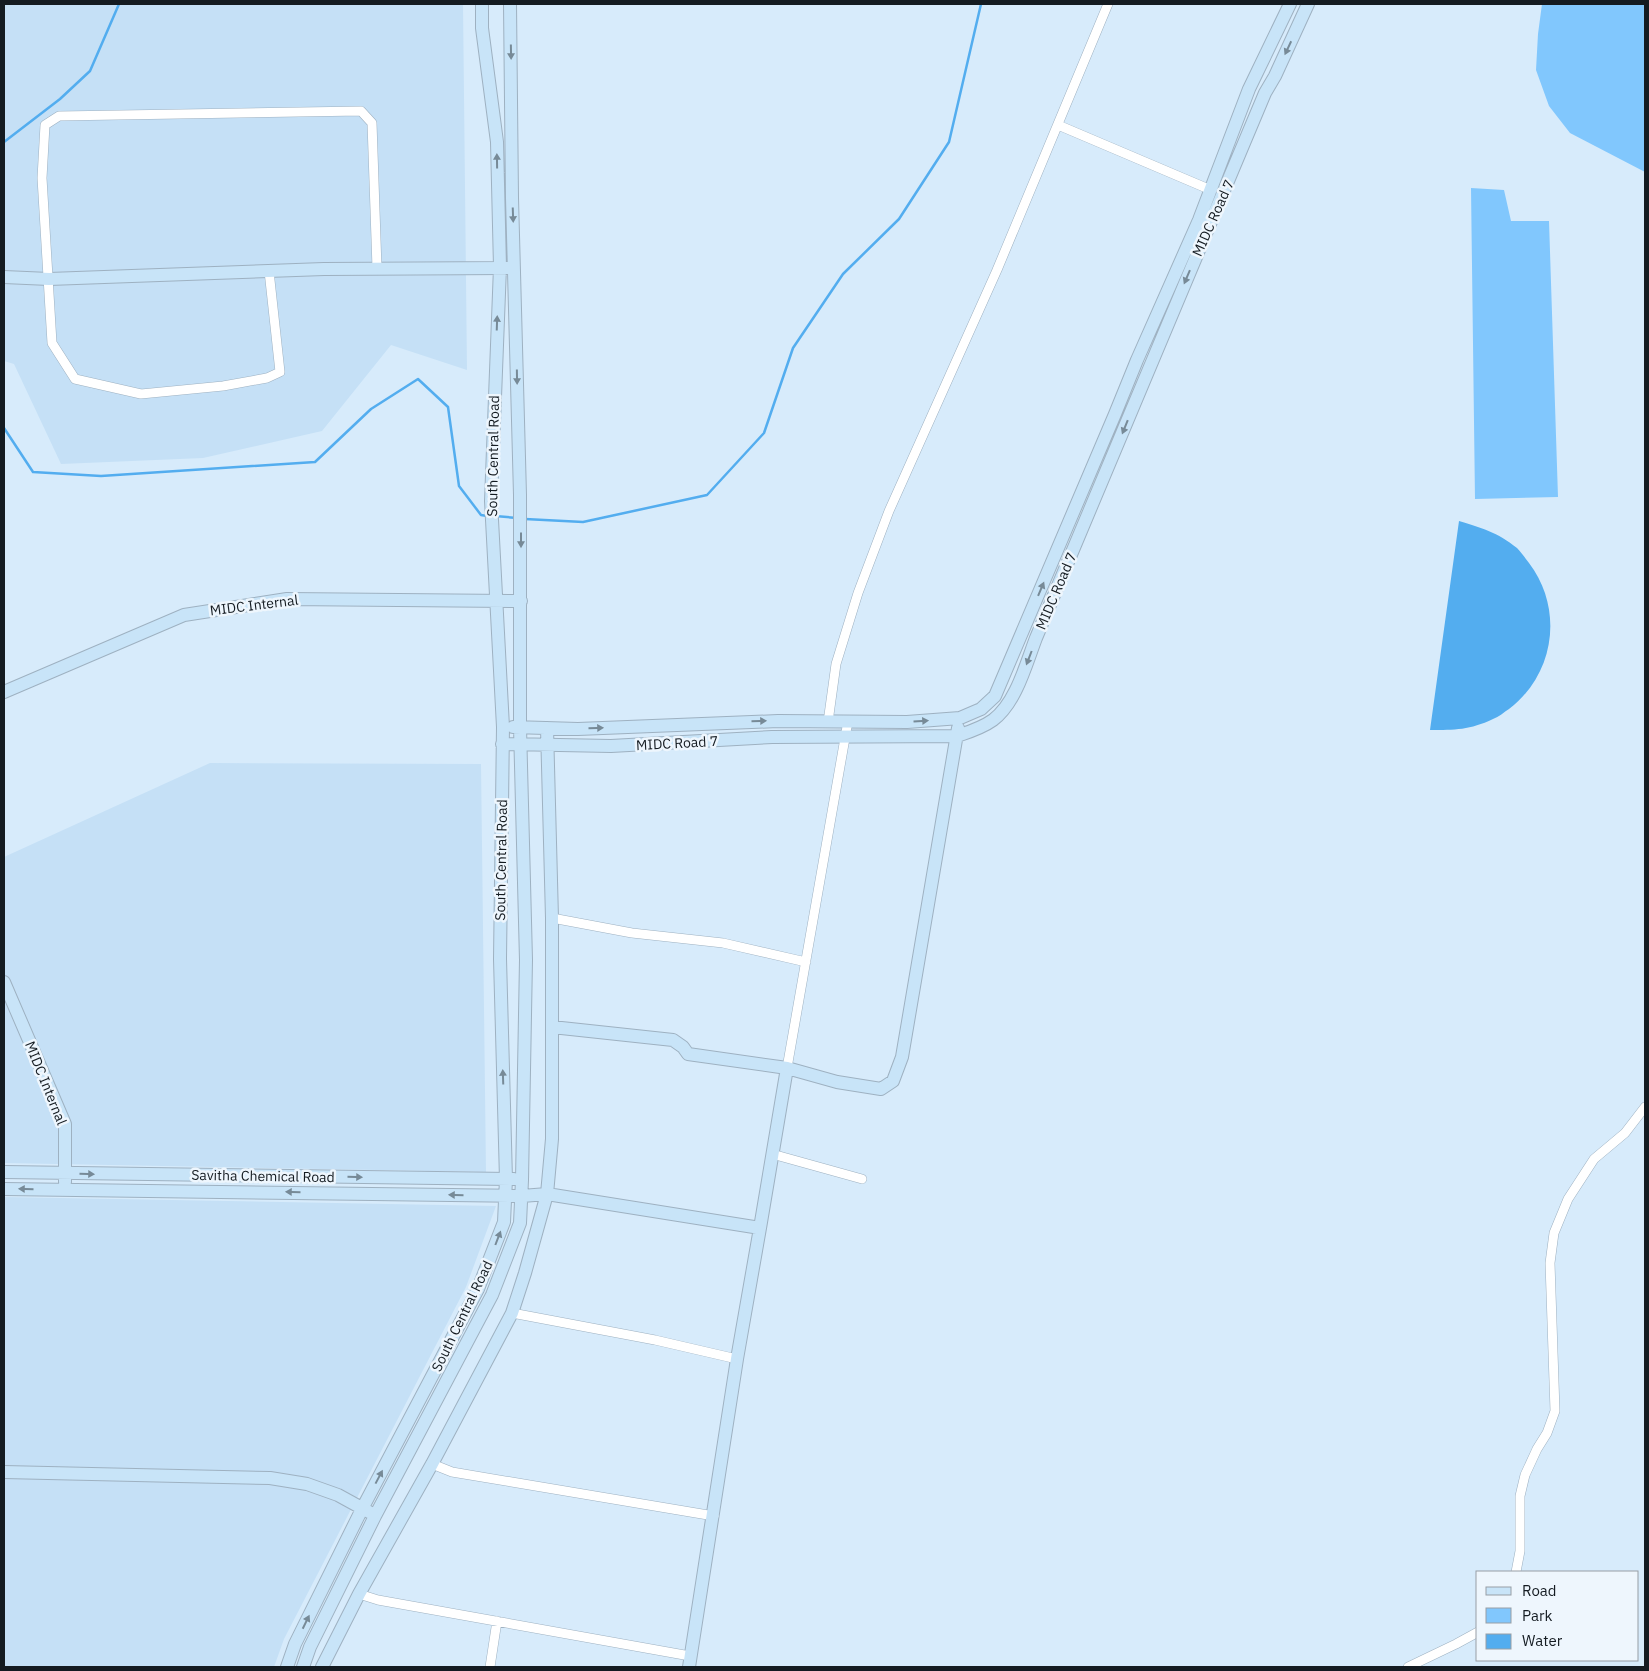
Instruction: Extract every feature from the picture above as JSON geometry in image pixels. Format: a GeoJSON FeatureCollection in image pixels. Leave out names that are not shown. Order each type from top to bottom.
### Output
{"type":"FeatureCollection","features":[{"type":"Feature","properties":{"kind":"street","name":"South Central Road"},"geometry":{"type":"LineString","coordinates":[[287,1667],[295,1644],[362,1509],[478,1289],[504,1222],[506,1179],[500,960],[503,727],[492,516],[500,267],[497,142],[482,28],[482,4]]}},
{"type":"Feature","properties":{"kind":"street","name":"South Central Road"},"geometry":{"type":"LineString","coordinates":[[302,1667],[310,1647],[376,1516],[492,1295],[520,1223],[526,960],[520,727],[520,495],[510,4]]}},
{"type":"Feature","properties":{"kind":"street"},"geometry":{"type":"LineString","coordinates":[[828,722],[836,664],[858,593],[889,511],[997,270],[1108,4]]}},
{"type":"Feature","properties":{"kind":"street","name":"MIDC Road 7"},"geometry":{"type":"LineString","coordinates":[[503,727],[578,729],[778,721],[907,722],[960,718],[981,709],[995,696],[1210,190],[1249,89],[1290,4]]}},
{"type":"Feature","properties":{"kind":"street","name":"MIDC Road 7"},"geometry":{"type":"LineString","coordinates":[[502,744],[611,746],[772,737],[957,736],[975,731],[994,720],[1014,695],[1150,364],[1265,93],[1275,76],[1308,4]]}},
{"type":"Feature","properties":{"kind":"street"},"geometry":{"type":"LineString","coordinates":[[1249,89],[1265,93]]}},
{"type":"Feature","properties":{"kind":"street"},"geometry":{"type":"LineString","coordinates":[[269,271],[280,372],[267,378],[223,386],[142,394],[75,379],[52,344],[42,178],[45,125],[59,116],[361,111],[372,122],[377,268]]}},
{"type":"Feature","properties":{"kind":"street"},"geometry":{"type":"LineString","coordinates":[[1058,125],[1210,190]]}},
{"type":"Feature","properties":{"kind":"street"},"geometry":{"type":"LineString","coordinates":[[4,277],[49,279],[377,268],[515,268]]}},
{"type":"Feature","properties":{"kind":"street"},"geometry":{"type":"LineString","coordinates":[[1137,360],[1150,364]]}},
{"type":"Feature","properties":{"kind":"street","name":"MIDC Internal"},"geometry":{"type":"LineString","coordinates":[[4,692],[184,615],[287,599],[521,601]]}},
{"type":"Feature","properties":{"kind":"street"},"geometry":{"type":"LineString","coordinates":[[1023,631],[1036,638]]}},
{"type":"Feature","properties":{"kind":"street"},"geometry":{"type":"LineString","coordinates":[[552,1028],[673,1040],[688,1054],[787,1068],[837,1082],[881,1089],[894,1081],[902,1057],[960,718]]}},
{"type":"Feature","properties":{"kind":"street"},"geometry":{"type":"LineString","coordinates":[[359,1594],[378,1600],[497,1622],[689,1662],[714,1516],[737,1359],[848,721]]}},
{"type":"Feature","properties":{"kind":"street"},"geometry":{"type":"LineString","coordinates":[[322,1667],[359,1594],[432,1464],[512,1313],[547,1194],[552,1139],[552,918],[548,728]]}},
{"type":"Feature","properties":{"kind":"street"},"geometry":{"type":"LineString","coordinates":[[552,918],[632,933],[722,943],[806,962]]}},
{"type":"Feature","properties":{"kind":"street","name":"MIDC Internal"},"geometry":{"type":"LineString","coordinates":[[4,982],[65,1124],[65,1190]]}},
{"type":"Feature","properties":{"kind":"street"},"geometry":{"type":"LineString","coordinates":[[1516,1571],[1520,1551],[1520,1496],[1525,1475],[1547,1433],[1555,1411],[1550,1263],[1554,1234],[1568,1199],[1594,1159],[1625,1132],[1645,1107]]}},
{"type":"Feature","properties":{"kind":"street"},"geometry":{"type":"LineString","coordinates":[[772,1154],[862,1179]]}},
{"type":"Feature","properties":{"kind":"street","name":"Savitha Chemical Road"},"geometry":{"type":"LineString","coordinates":[[4,1172],[522,1180]]}},
{"type":"Feature","properties":{"kind":"street","name":"Savitha Chemical Road"},"geometry":{"type":"LineString","coordinates":[[4,1188],[522,1196],[547,1194],[760,1228]]}},
{"type":"Feature","properties":{"kind":"street"},"geometry":{"type":"LineString","coordinates":[[512,1313],[655,1340],[737,1359]]}},
{"type":"Feature","properties":{"kind":"street"},"geometry":{"type":"LineString","coordinates":[[432,1464],[452,1472],[714,1516]]}},
{"type":"Feature","properties":{"kind":"street"},"geometry":{"type":"LineString","coordinates":[[4,1472],[270,1478],[307,1484],[338,1495],[376,1516]]}},
{"type":"Feature","properties":{"kind":"street"},"geometry":{"type":"LineString","coordinates":[[490,1667],[497,1622]]}},
{"type":"Feature","properties":{"kind":"street"},"geometry":{"type":"LineString","coordinates":[[1408,1667],[1476,1633]]}},
{"type":"Feature","properties":{"kind":"shaded area"},"geometry":{"type":"Polygon","coordinates":[[[4,4],[463,4],[467,370],[391,345],[322,431],[203,458],[61,464],[14,364],[4,361],[4,4]]]}},
{"type":"Feature","properties":{"kind":"shaded area"},"geometry":{"type":"Polygon","coordinates":[[[210,763],[481,764],[486,1172],[4,1163],[4,857],[210,763]]]}},
{"type":"Feature","properties":{"kind":"shaded area"},"geometry":{"type":"Polygon","coordinates":[[[4,1197],[496,1206],[466,1287],[284,1639],[274,1667],[4,1667],[4,1197]]]}},
{"type":"Feature","properties":{"kind":"green space"},"geometry":{"type":"Polygon","coordinates":[[[1542,4],[1645,4],[1645,172],[1570,133],[1549,106],[1536,70],[1542,4]]]}},
{"type":"Feature","properties":{"kind":"green space"},"geometry":{"type":"Polygon","coordinates":[[[1471,188],[1504,190],[1511,221],[1549,221],[1558,497],[1475,499],[1471,188]]]}},
{"type":"Feature","properties":{"kind":"water"},"geometry":{"type":"Polygon","coordinates":[[[1459,521],[1482,528],[1503,538],[1517,548],[1529,563],[1540,581],[1547,600],[1550,620],[1549,640],[1545,660],[1536,678],[1525,695],[1509,709],[1495,718],[1470,727],[1430,730],[1459,521]]]}},
{"type":"Feature","properties":{"kind":"waterway"},"geometry":{"type":"LineString","coordinates":[[4,142],[60,99],[90,71],[119,4]]}},
{"type":"Feature","properties":{"kind":"waterway"},"geometry":{"type":"LineString","coordinates":[[525,519],[583,522],[707,495],[764,433],[793,348],[843,274],[899,219],[949,142],[981,4]]}},
{"type":"Feature","properties":{"kind":"waterway"},"geometry":{"type":"LineString","coordinates":[[4,428],[33,472],[101,476],[315,462],[371,409],[418,379],[448,407],[459,486],[481,515],[487,516]]}},
{"type":"Feature","properties":{"kind":"waterway"},"geometry":{"type":"LineString","coordinates":[[495,516],[517,518]]}}]}
